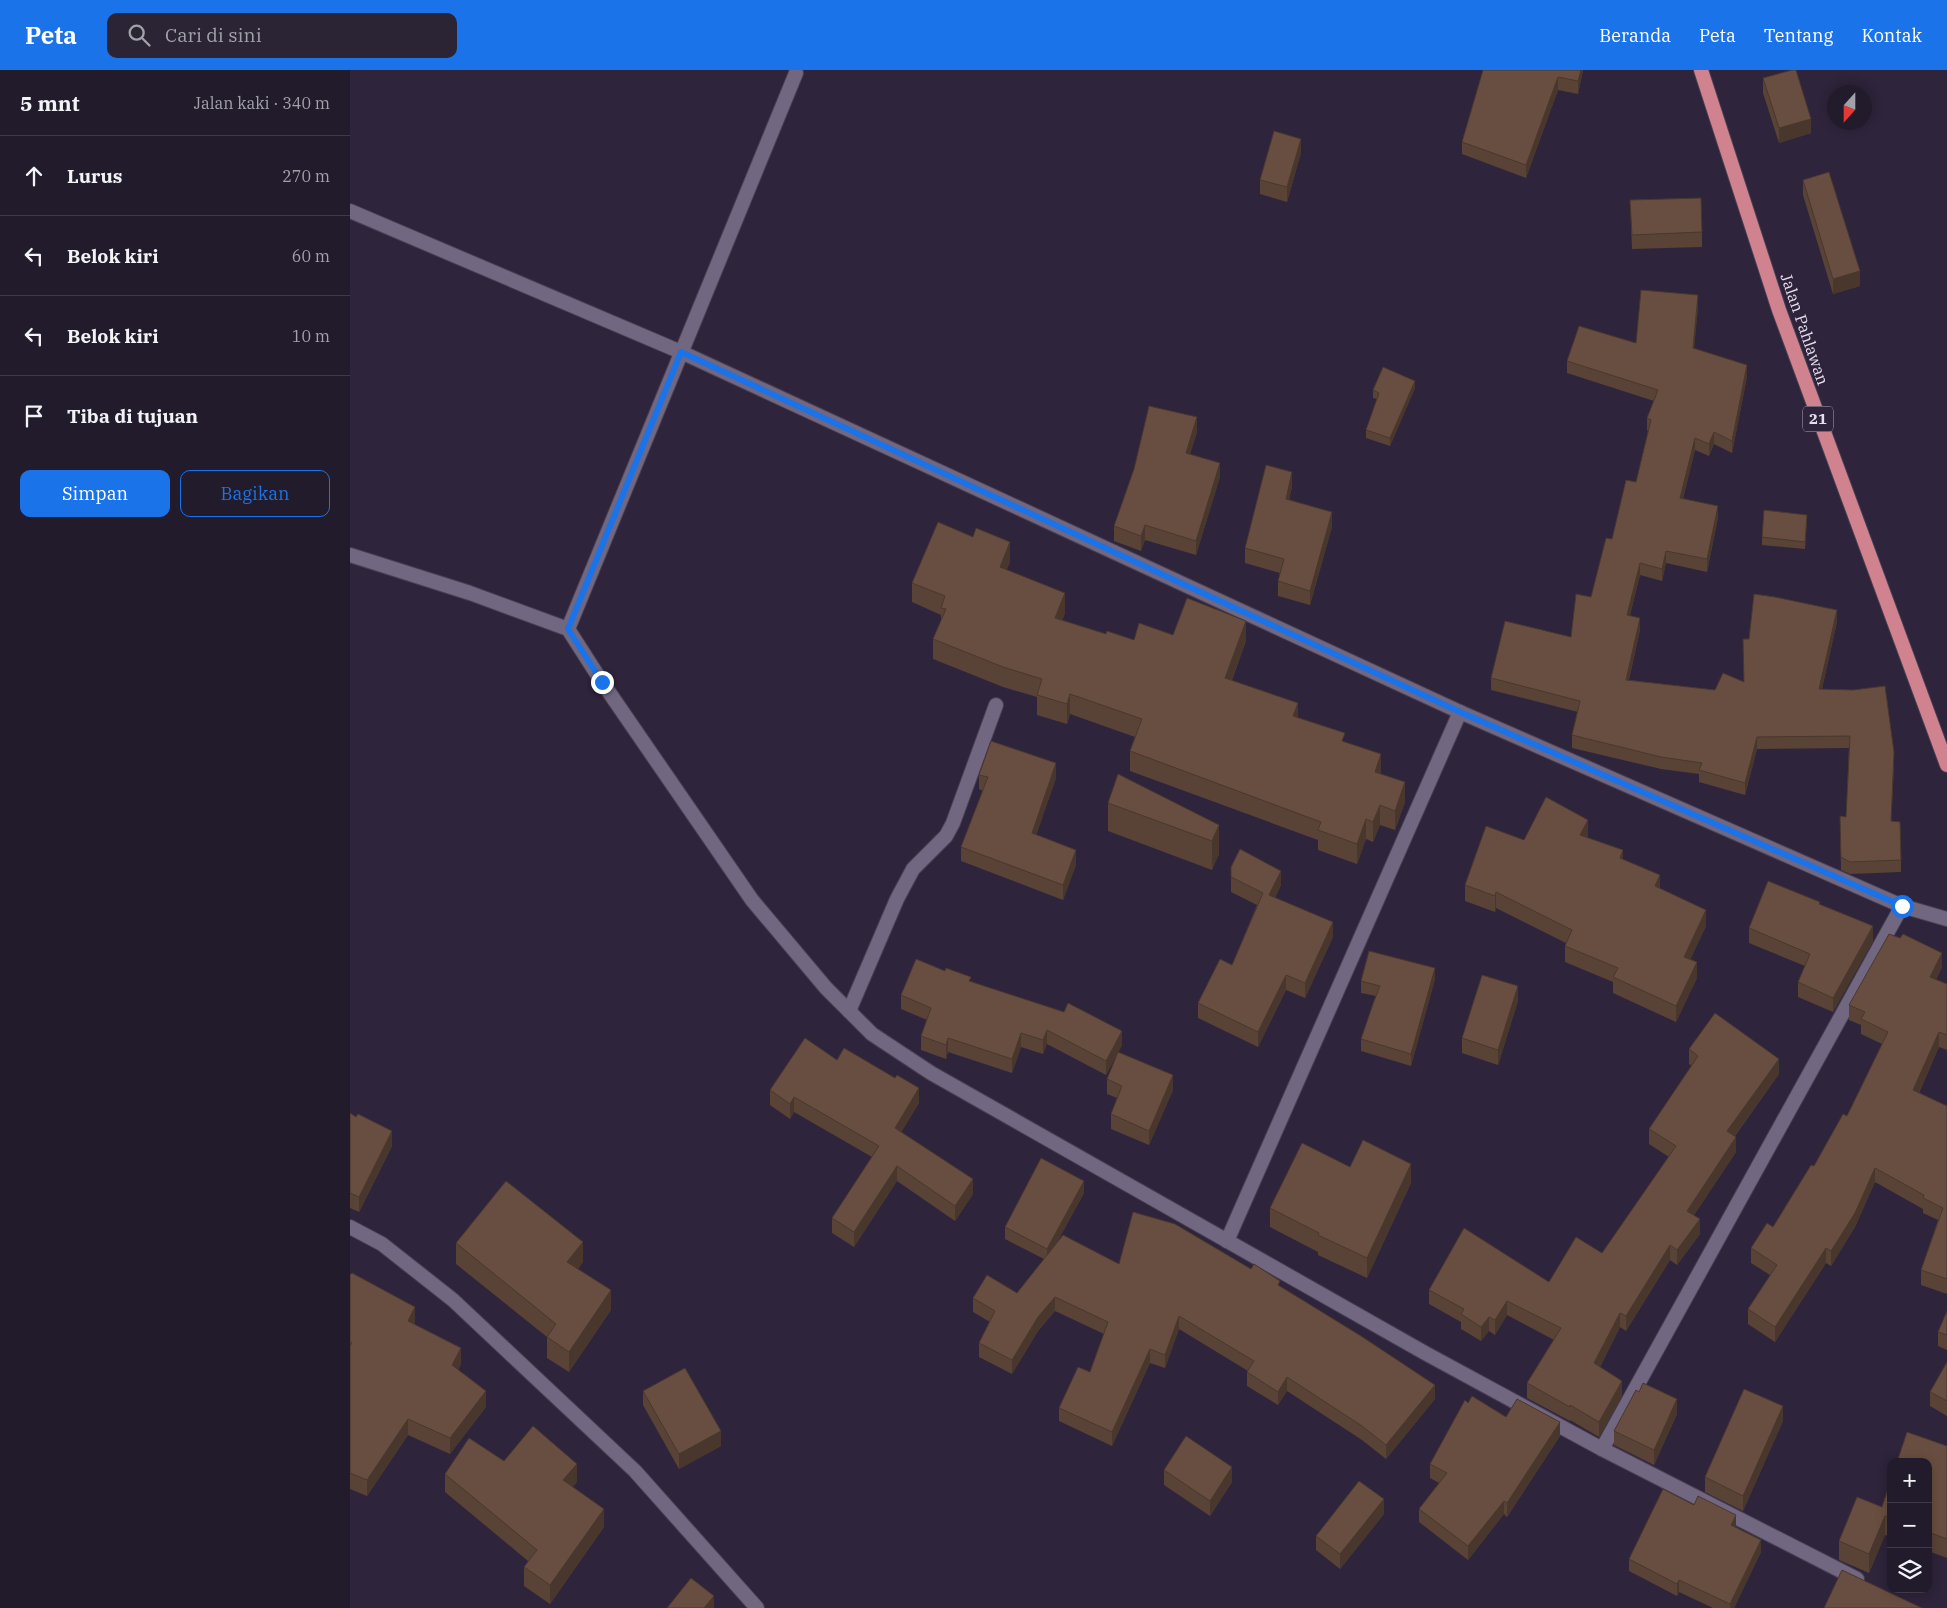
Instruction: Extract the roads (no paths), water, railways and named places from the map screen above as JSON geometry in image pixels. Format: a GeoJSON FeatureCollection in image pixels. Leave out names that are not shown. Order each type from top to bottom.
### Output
{"type":"FeatureCollection","features":[{"type":"Feature","properties":{"kind":"highway","name":"Jalan Pahlawan"},"geometry":{"type":"LineString","coordinates":[[1701,70],[1779,310],[1947,765]]}},
{"type":"Feature","properties":{"kind":"street"},"geometry":{"type":"LineString","coordinates":[[568,629],[796,73]]}},
{"type":"Feature","properties":{"kind":"street"},"geometry":{"type":"LineString","coordinates":[[350,211],[681,352],[1460,712],[1902,906],[1947,919]]}},
{"type":"Feature","properties":{"kind":"street"},"geometry":{"type":"LineString","coordinates":[[350,555],[470,593],[568,629],[618,706],[752,900],[826,988],[872,1034],[931,1074],[1425,1353],[1602,1449],[1869,1586]]}},
{"type":"Feature","properties":{"kind":"street"},"geometry":{"type":"LineString","coordinates":[[850,1011],[897,898],[914,869],[946,836],[953,823],[996,705]]}},
{"type":"Feature","properties":{"kind":"street"},"geometry":{"type":"LineString","coordinates":[[1227,1241],[1460,712]]}},
{"type":"Feature","properties":{"kind":"street"},"geometry":{"type":"LineString","coordinates":[[1602,1449],[1902,906]]}},
{"type":"Feature","properties":{"kind":"street"},"geometry":{"type":"LineString","coordinates":[[350,1227],[382,1244],[453,1300],[635,1471],[757,1608]]}}]}
